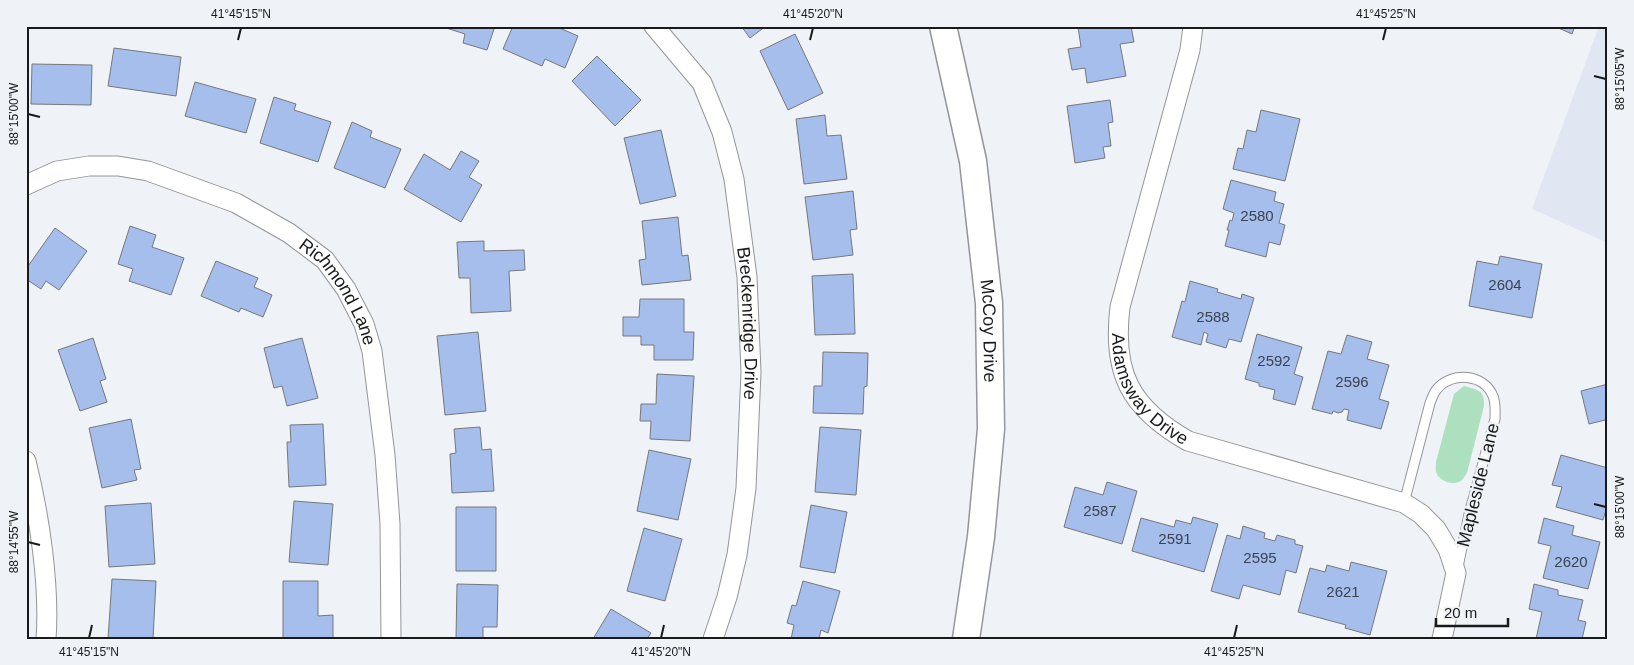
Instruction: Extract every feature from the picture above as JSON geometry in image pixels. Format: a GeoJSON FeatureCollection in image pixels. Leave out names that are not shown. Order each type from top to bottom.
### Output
{"type":"FeatureCollection","features":[{"type":"Feature","properties":{"kind":"street","name":"Breckenridge Drive"},"geometry":{"type":"LineString","coordinates":[[654,26],[702,83],[722,132],[734,179],[747,277],[751,372],[746,488],[737,555],[727,597],[713,639]]}},
{"type":"Feature","properties":{"kind":"street","name":"McCoy Drive"},"geometry":{"type":"LineString","coordinates":[[943,26],[974,161],[990,303],[991,429],[981,537],[966,639]]}},
{"type":"Feature","properties":{"kind":"street","name":"Adamsway Drive"},"geometry":{"type":"LineString","coordinates":[[1193,26],[1190,50],[1120,307],[1117,329],[1118,354],[1124,377],[1135,397],[1148,413],[1169,430],[1188,441],[1404,503],[1421,514],[1436,529],[1448,549],[1456,572]]}},
{"type":"Feature","properties":{"kind":"street","name":"Richmond Lane"},"geometry":{"type":"LineString","coordinates":[[26,185],[57,171],[89,166],[118,166],[148,171],[236,203],[290,233],[325,260],[346,289],[364,324],[372,351],[385,455],[390,524],[391,639]]}},
{"type":"Feature","properties":{"kind":"street"},"geometry":{"type":"LineString","coordinates":[[27,466],[40,530],[47,627],[46,639]]}},
{"type":"Feature","properties":{"kind":"street","name":"Mapleside Lane"},"geometry":{"type":"LineString","coordinates":[[1442,639],[1456,572]]}},
{"type":"Feature","properties":{"kind":"lane","name":"Mapleside Lane"},"geometry":{"type":"LineString","coordinates":[[1404,503],[1430,403],[1437,389],[1448,380],[1462,377],[1474,378],[1485,384],[1496,406],[1495,419],[1469,514],[1456,572]]}},
{"type":"Feature","properties":{"kind":"shaded area"},"geometry":{"type":"Polygon","coordinates":[[[1599,26],[1608,26],[1608,243],[1532,209],[1599,26]]]}},
{"type":"Feature","properties":{"kind":"green space"},"geometry":{"type":"Polygon","coordinates":[[[1464,386],[1482,394],[1484,406],[1467,473],[1459,482],[1452,483],[1439,477],[1436,471],[1436,462],[1454,394],[1464,386]]]}},
{"type":"Feature","properties":{"kind":"building"},"geometry":{"type":"Polygon","coordinates":[[[440,26],[495,26],[487,50],[463,43],[465,34],[440,26]]]}},
{"type":"Feature","properties":{"kind":"building"},"geometry":{"type":"Polygon","coordinates":[[[513,26],[555,26],[578,36],[565,68],[545,59],[542,66],[503,49],[513,26]]]}},
{"type":"Feature","properties":{"kind":"building"},"geometry":{"type":"Polygon","coordinates":[[[741,26],[766,26],[750,38],[741,26]]]}},
{"type":"Feature","properties":{"kind":"building"},"geometry":{"type":"Polygon","coordinates":[[[1131,26],[1134,42],[1120,44],[1126,76],[1087,83],[1085,68],[1072,70],[1068,49],[1081,47],[1078,27],[1131,26]]]}},
{"type":"Feature","properties":{"kind":"building"},"geometry":{"type":"Polygon","coordinates":[[[1554,26],[1575,26],[1572,34],[1554,26]]]}},
{"type":"Feature","properties":{"kind":"building"},"geometry":{"type":"Polygon","coordinates":[[[795,34],[823,93],[788,110],[760,51],[795,34]]]}},
{"type":"Feature","properties":{"kind":"building"},"geometry":{"type":"Polygon","coordinates":[[[114,48],[181,57],[176,96],[108,86],[114,48]]]}},
{"type":"Feature","properties":{"kind":"building"},"geometry":{"type":"Polygon","coordinates":[[[597,56],[641,100],[615,126],[572,81],[597,56]]]}},
{"type":"Feature","properties":{"kind":"building"},"geometry":{"type":"Polygon","coordinates":[[[32,64],[92,65],[91,105],[31,104],[32,64]]]}},
{"type":"Feature","properties":{"kind":"building"},"geometry":{"type":"Polygon","coordinates":[[[195,82],[256,99],[246,133],[185,116],[195,82]]]}},
{"type":"Feature","properties":{"kind":"building"},"geometry":{"type":"Polygon","coordinates":[[[274,97],[296,104],[294,110],[331,122],[318,162],[260,143],[274,97]]]}},
{"type":"Feature","properties":{"kind":"building"},"geometry":{"type":"Polygon","coordinates":[[[1110,100],[1113,122],[1108,123],[1111,146],[1103,147],[1105,158],[1075,163],[1067,106],[1110,100]]]}},
{"type":"Feature","properties":{"kind":"building"},"geometry":{"type":"Polygon","coordinates":[[[1261,110],[1300,119],[1285,181],[1233,169],[1238,148],[1243,149],[1247,130],[1256,132],[1261,110]]]}},
{"type":"Feature","properties":{"kind":"building"},"geometry":{"type":"Polygon","coordinates":[[[825,115],[827,136],[841,135],[847,179],[804,184],[796,119],[825,115]]]}},
{"type":"Feature","properties":{"kind":"building"},"geometry":{"type":"Polygon","coordinates":[[[352,122],[372,131],[370,137],[401,149],[385,188],[334,168],[352,122]]]}},
{"type":"Feature","properties":{"kind":"building"},"geometry":{"type":"Polygon","coordinates":[[[661,130],[676,196],[640,204],[624,138],[661,130]]]}},
{"type":"Feature","properties":{"kind":"building"},"geometry":{"type":"Polygon","coordinates":[[[461,151],[479,161],[469,177],[482,185],[461,222],[404,189],[424,154],[450,170],[461,151]]]}},
{"type":"Feature","properties":{"kind":"building"},"geometry":{"type":"Polygon","coordinates":[[[1231,180],[1276,192],[1274,201],[1284,204],[1279,223],[1285,225],[1280,245],[1269,242],[1266,257],[1225,246],[1229,230],[1227,230],[1234,213],[1223,209],[1231,180]]]}},
{"type":"Feature","properties":{"kind":"building"},"geometry":{"type":"Polygon","coordinates":[[[853,191],[857,229],[850,230],[853,255],[813,260],[805,197],[853,191]]]}},
{"type":"Feature","properties":{"kind":"building"},"geometry":{"type":"Polygon","coordinates":[[[678,217],[682,256],[688,255],[691,280],[642,285],[639,260],[646,259],[642,221],[678,217]]]}},
{"type":"Feature","properties":{"kind":"building"},"geometry":{"type":"Polygon","coordinates":[[[130,226],[156,235],[152,247],[184,258],[171,295],[129,281],[133,269],[118,264],[130,226]]]}},
{"type":"Feature","properties":{"kind":"building"},"geometry":{"type":"Polygon","coordinates":[[[55,228],[87,251],[59,290],[46,281],[41,289],[26,279],[26,269],[55,228]]]}},
{"type":"Feature","properties":{"kind":"building"},"geometry":{"type":"Polygon","coordinates":[[[484,241],[484,251],[524,250],[525,270],[509,271],[511,311],[471,313],[470,278],[459,278],[457,242],[484,241]]]}},
{"type":"Feature","properties":{"kind":"building"},"geometry":{"type":"Polygon","coordinates":[[[1500,256],[1542,264],[1532,318],[1469,306],[1477,261],[1498,265],[1500,256]]]}},
{"type":"Feature","properties":{"kind":"building"},"geometry":{"type":"Polygon","coordinates":[[[216,261],[258,278],[254,287],[272,295],[263,317],[241,308],[239,312],[201,296],[216,261]]]}},
{"type":"Feature","properties":{"kind":"building"},"geometry":{"type":"Polygon","coordinates":[[[853,274],[855,334],[815,335],[812,276],[853,274]]]}},
{"type":"Feature","properties":{"kind":"building"},"geometry":{"type":"Polygon","coordinates":[[[1190,281],[1218,289],[1217,292],[1241,299],[1242,294],[1254,298],[1241,342],[1229,339],[1226,348],[1206,342],[1208,334],[1204,332],[1201,345],[1172,337],[1182,301],[1185,302],[1190,281]]]}},
{"type":"Feature","properties":{"kind":"building"},"geometry":{"type":"Polygon","coordinates":[[[640,299],[684,299],[684,332],[694,332],[693,360],[654,360],[654,345],[641,345],[641,336],[623,336],[623,317],[639,317],[640,299]]]}},
{"type":"Feature","properties":{"kind":"building"},"geometry":{"type":"Polygon","coordinates":[[[478,332],[486,411],[445,415],[437,336],[478,332]]]}},
{"type":"Feature","properties":{"kind":"building"},"geometry":{"type":"Polygon","coordinates":[[[1257,334],[1302,347],[1294,374],[1303,377],[1295,405],[1273,399],[1275,390],[1259,386],[1259,383],[1245,379],[1257,334]]]}},
{"type":"Feature","properties":{"kind":"building"},"geometry":{"type":"Polygon","coordinates":[[[1347,335],[1372,342],[1367,359],[1389,365],[1379,399],[1389,402],[1381,429],[1347,420],[1349,410],[1344,409],[1338,413],[1333,411],[1332,414],[1312,409],[1328,351],[1341,354],[1347,335]]]}},
{"type":"Feature","properties":{"kind":"building"},"geometry":{"type":"Polygon","coordinates":[[[93,338],[106,379],[100,381],[107,402],[80,411],[58,350],[93,338]]]}},
{"type":"Feature","properties":{"kind":"building"},"geometry":{"type":"Polygon","coordinates":[[[302,338],[318,398],[287,406],[282,386],[274,388],[264,348],[302,338]]]}},
{"type":"Feature","properties":{"kind":"building"},"geometry":{"type":"Polygon","coordinates":[[[823,352],[868,353],[867,386],[864,387],[863,414],[813,413],[814,386],[822,386],[823,352]]]}},
{"type":"Feature","properties":{"kind":"building"},"geometry":{"type":"Polygon","coordinates":[[[657,374],[694,376],[690,441],[650,439],[651,421],[640,421],[641,404],[656,404],[657,374]]]}},
{"type":"Feature","properties":{"kind":"building"},"geometry":{"type":"Polygon","coordinates":[[[1608,384],[1608,430],[1605,420],[1589,424],[1581,391],[1608,384]]]}},
{"type":"Feature","properties":{"kind":"building"},"geometry":{"type":"Polygon","coordinates":[[[131,419],[141,469],[134,470],[137,480],[102,488],[89,428],[131,419]]]}},
{"type":"Feature","properties":{"kind":"building"},"geometry":{"type":"Polygon","coordinates":[[[323,424],[326,485],[289,487],[287,442],[291,442],[290,425],[323,424]]]}},
{"type":"Feature","properties":{"kind":"building"},"geometry":{"type":"Polygon","coordinates":[[[480,427],[482,450],[491,449],[494,491],[452,493],[450,454],[456,453],[454,429],[480,427]]]}},
{"type":"Feature","properties":{"kind":"building"},"geometry":{"type":"Polygon","coordinates":[[[820,427],[861,430],[856,495],[815,492],[820,427]]]}},
{"type":"Feature","properties":{"kind":"building"},"geometry":{"type":"Polygon","coordinates":[[[649,450],[691,459],[678,520],[637,511],[649,450]]]}},
{"type":"Feature","properties":{"kind":"building"},"geometry":{"type":"Polygon","coordinates":[[[1561,455],[1608,468],[1608,503],[1603,520],[1556,507],[1562,487],[1552,485],[1561,455]]]}},
{"type":"Feature","properties":{"kind":"building"},"geometry":{"type":"Polygon","coordinates":[[[1107,482],[1137,491],[1122,544],[1064,527],[1075,487],[1103,495],[1107,482]]]}},
{"type":"Feature","properties":{"kind":"building"},"geometry":{"type":"Polygon","coordinates":[[[294,501],[333,504],[328,565],[289,562],[294,501]]]}},
{"type":"Feature","properties":{"kind":"building"},"geometry":{"type":"Polygon","coordinates":[[[151,503],[155,564],[109,567],[105,506],[151,503]]]}},
{"type":"Feature","properties":{"kind":"building"},"geometry":{"type":"Polygon","coordinates":[[[811,505],[847,512],[835,573],[800,567],[811,505]]]}},
{"type":"Feature","properties":{"kind":"building"},"geometry":{"type":"Polygon","coordinates":[[[456,507],[496,507],[496,571],[456,571],[456,507]]]}},
{"type":"Feature","properties":{"kind":"building"},"geometry":{"type":"Polygon","coordinates":[[[1193,517],[1218,524],[1204,572],[1132,551],[1141,518],[1174,527],[1176,520],[1191,524],[1193,517]]]}},
{"type":"Feature","properties":{"kind":"building"},"geometry":{"type":"Polygon","coordinates":[[[1544,518],[1574,526],[1572,535],[1600,542],[1588,589],[1543,578],[1551,546],[1538,543],[1544,518]]]}},
{"type":"Feature","properties":{"kind":"building"},"geometry":{"type":"Polygon","coordinates":[[[1243,526],[1265,533],[1264,538],[1275,541],[1277,535],[1295,540],[1295,544],[1303,546],[1296,573],[1286,570],[1280,595],[1243,585],[1239,599],[1211,591],[1227,535],[1240,539],[1243,526]]]}},
{"type":"Feature","properties":{"kind":"building"},"geometry":{"type":"Polygon","coordinates":[[[644,528],[682,539],[665,601],[627,591],[644,528]]]}},
{"type":"Feature","properties":{"kind":"building"},"geometry":{"type":"Polygon","coordinates":[[[1351,562],[1387,571],[1370,635],[1345,628],[1346,625],[1298,612],[1310,568],[1325,572],[1327,565],[1349,571],[1351,562]]]}},
{"type":"Feature","properties":{"kind":"building"},"geometry":{"type":"Polygon","coordinates":[[[112,579],[156,581],[153,639],[108,639],[112,579]]]}},
{"type":"Feature","properties":{"kind":"building"},"geometry":{"type":"Polygon","coordinates":[[[283,581],[318,581],[318,616],[333,615],[333,639],[283,639],[283,581]]]}},
{"type":"Feature","properties":{"kind":"building"},"geometry":{"type":"Polygon","coordinates":[[[803,581],[840,591],[828,633],[821,630],[819,639],[791,639],[794,625],[787,623],[792,605],[796,606],[803,581]]]}},
{"type":"Feature","properties":{"kind":"building"},"geometry":{"type":"Polygon","coordinates":[[[457,584],[498,585],[497,627],[483,627],[483,639],[456,639],[457,584]]]}},
{"type":"Feature","properties":{"kind":"building"},"geometry":{"type":"Polygon","coordinates":[[[1534,584],[1558,590],[1558,595],[1583,600],[1578,620],[1586,622],[1582,639],[1536,639],[1542,612],[1529,609],[1534,584]]]}},
{"type":"Feature","properties":{"kind":"building"},"geometry":{"type":"Polygon","coordinates":[[[611,609],[651,633],[647,639],[593,639],[611,609]]]}}]}
